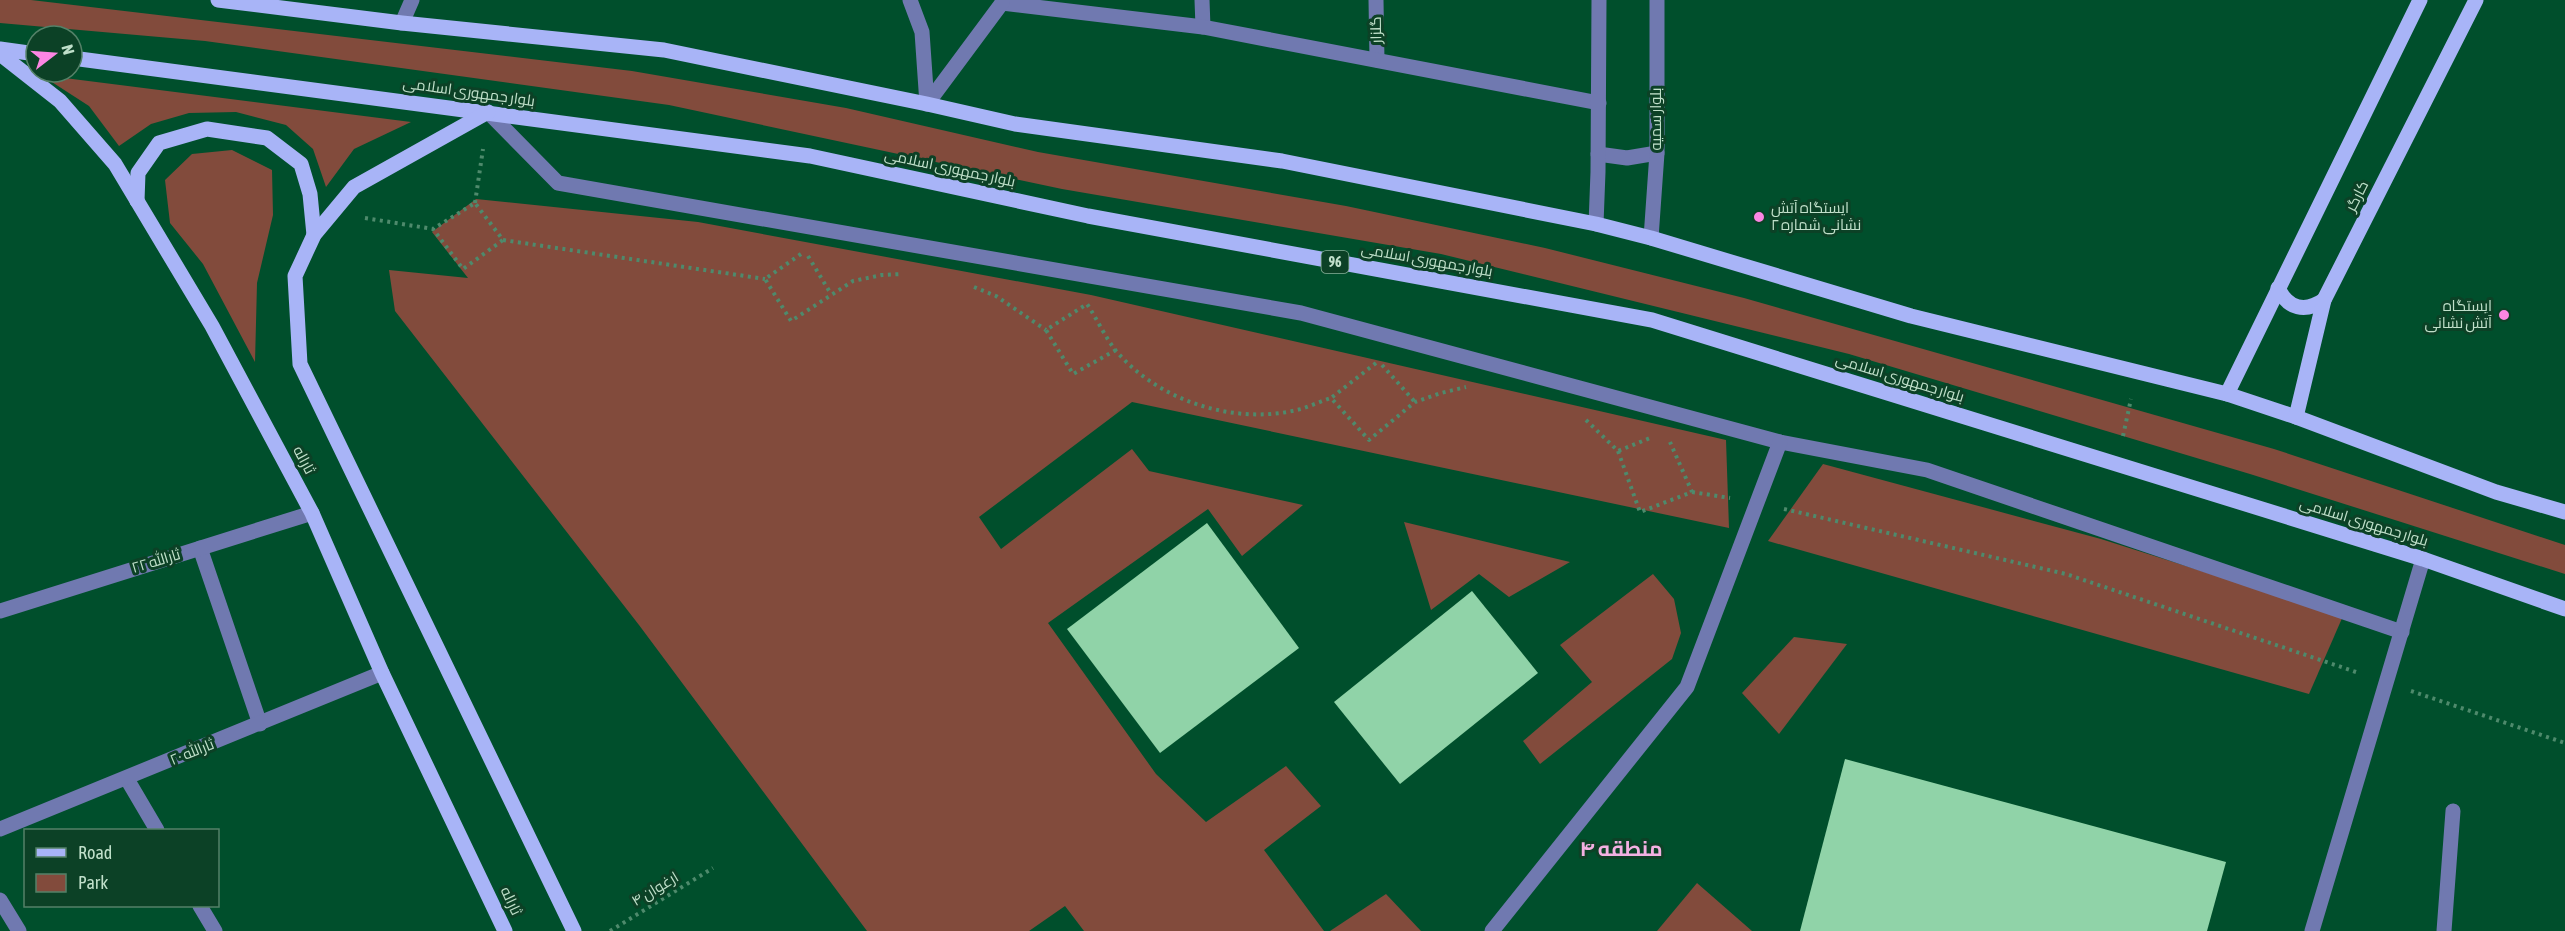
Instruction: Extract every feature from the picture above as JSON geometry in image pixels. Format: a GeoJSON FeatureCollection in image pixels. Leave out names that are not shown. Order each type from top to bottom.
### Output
{"type":"FeatureCollection","features":[{"type":"Feature","properties":{"kind":"main road"},"geometry":{"type":"LineString","coordinates":[[218,0],[402,23],[664,50],[1015,124],[1282,161],[1596,224],[1651,238],[1911,316],[2227,394],[2296,417],[2496,492],[2565,512]]}},
{"type":"Feature","properties":{"kind":"main road","name":"کارگر"},"geometry":{"type":"LineString","coordinates":[[2227,394],[2420,0]]}},
{"type":"Feature","properties":{"kind":"main road","name":"کارگر"},"geometry":{"type":"LineString","coordinates":[[2296,417],[2324,300],[2476,0]]}},
{"type":"Feature","properties":{"kind":"main road"},"geometry":{"type":"LineString","coordinates":[[0,49],[24,52]]}},
{"type":"Feature","properties":{"kind":"main road","name":"ثاراله"},"geometry":{"type":"LineString","coordinates":[[0,54],[60,101],[116,164],[137,204],[212,326],[312,513],[382,673],[505,931]]}},
{"type":"Feature","properties":{"kind":"main road","name":"بلوار جمهوری اسلامی"},"geometry":{"type":"LineString","coordinates":[[84,60],[810,156],[1088,216],[1652,320],[2423,559],[2565,609]]}},
{"type":"Feature","properties":{"kind":"main road"},"geometry":{"type":"LineString","coordinates":[[488,112],[354,187],[314,235],[294,276],[300,364],[574,931]]}},
{"type":"Feature","properties":{"kind":"main road"},"geometry":{"type":"LineString","coordinates":[[137,204],[138,173],[159,143],[207,129],[267,138],[302,164],[310,194],[314,235]]}},
{"type":"Feature","properties":{"kind":"main road"},"geometry":{"type":"LineString","coordinates":[[2278,288],[2289,304],[2298,308],[2307,308],[2324,300]]}},
{"type":"Feature","properties":{"kind":"street"},"geometry":{"type":"LineString","coordinates":[[401,0],[402,23]]}},
{"type":"Feature","properties":{"kind":"street"},"geometry":{"type":"LineString","coordinates":[[402,23],[412,0]]}},
{"type":"Feature","properties":{"kind":"street"},"geometry":{"type":"LineString","coordinates":[[910,0],[922,32],[927,104]]}},
{"type":"Feature","properties":{"kind":"street"},"geometry":{"type":"LineString","coordinates":[[1202,0],[1203,27]]}},
{"type":"Feature","properties":{"kind":"street","name":"گلزار"},"geometry":{"type":"LineString","coordinates":[[1376,0],[1377,60]]}},
{"type":"Feature","properties":{"kind":"street"},"geometry":{"type":"LineString","coordinates":[[1596,224],[1599,0]]}},
{"type":"Feature","properties":{"kind":"street","name":"بلوار سمیه"},"geometry":{"type":"LineString","coordinates":[[1651,238],[1657,153],[1657,0]]}},
{"type":"Feature","properties":{"kind":"street"},"geometry":{"type":"LineString","coordinates":[[927,104],[1002,1],[1203,27],[1599,103]]}},
{"type":"Feature","properties":{"kind":"street"},"geometry":{"type":"LineString","coordinates":[[488,112],[558,183],[1301,313],[1780,442],[1927,470],[2402,632]]}},
{"type":"Feature","properties":{"kind":"street"},"geometry":{"type":"LineString","coordinates":[[1598,154],[1627,158],[1657,153]]}},
{"type":"Feature","properties":{"kind":"street"},"geometry":{"type":"LineString","coordinates":[[1492,931],[1687,687],[1780,442]]}},
{"type":"Feature","properties":{"kind":"street","name":"ثارالله ۲۲"},"geometry":{"type":"LineString","coordinates":[[0,611],[312,513]]}},
{"type":"Feature","properties":{"kind":"street"},"geometry":{"type":"LineString","coordinates":[[200,548],[260,724]]}},
{"type":"Feature","properties":{"kind":"street"},"geometry":{"type":"LineString","coordinates":[[2312,931],[2423,559]]}},
{"type":"Feature","properties":{"kind":"street","name":"ثارالله ۲۰"},"geometry":{"type":"LineString","coordinates":[[0,829],[382,673]]}},
{"type":"Feature","properties":{"kind":"street"},"geometry":{"type":"LineString","coordinates":[[127,779],[156,829]]}},
{"type":"Feature","properties":{"kind":"street"},"geometry":{"type":"LineString","coordinates":[[2444,931],[2454,811]]}},
{"type":"Feature","properties":{"kind":"street"},"geometry":{"type":"LineString","coordinates":[[0,900],[19,931]]}},
{"type":"Feature","properties":{"kind":"street"},"geometry":{"type":"LineString","coordinates":[[201,907],[215,931]]}},
{"type":"Feature","properties":{"kind":"path"},"geometry":{"type":"LineString","coordinates":[[488,112],[475,203],[502,240]]}},
{"type":"Feature","properties":{"kind":"path"},"geometry":{"type":"LineString","coordinates":[[332,213],[433,229],[475,203]]}},
{"type":"Feature","properties":{"kind":"path"},"geometry":{"type":"LineString","coordinates":[[433,229],[463,269],[502,240],[765,279],[805,252],[831,294]]}},
{"type":"Feature","properties":{"kind":"path"},"geometry":{"type":"LineString","coordinates":[[765,279],[791,321],[854,281],[882,275],[912,274]]}},
{"type":"Feature","properties":{"kind":"path"},"geometry":{"type":"LineString","coordinates":[[969,285],[996,296],[1046,330],[1073,374],[1116,350]]}},
{"type":"Feature","properties":{"kind":"path"},"geometry":{"type":"LineString","coordinates":[[1046,330],[1087,303],[1116,350],[1145,378],[1173,395],[1204,407],[1236,413],[1269,414],[1301,409],[1331,398],[1378,361],[1415,402]]}},
{"type":"Feature","properties":{"kind":"path"},"geometry":{"type":"LineString","coordinates":[[2116,464],[2138,372]]}},
{"type":"Feature","properties":{"kind":"path"},"geometry":{"type":"LineString","coordinates":[[1331,398],[1369,440],[1415,402],[1441,393],[1476,387]]}},
{"type":"Feature","properties":{"kind":"path"},"geometry":{"type":"LineString","coordinates":[[1581,417],[1597,429],[1617,451],[1640,512],[1692,492],[1758,503],[2066,574],[2565,743]]}},
{"type":"Feature","properties":{"kind":"path"},"geometry":{"type":"LineString","coordinates":[[1666,431],[1692,492]]}},
{"type":"Feature","properties":{"kind":"path"},"geometry":{"type":"LineString","coordinates":[[1617,451],[1656,435]]}},
{"type":"Feature","properties":{"kind":"path","name":"ارغوان ۴"},"geometry":{"type":"LineString","coordinates":[[610,931],[713,868]]}},
{"type":"Feature","properties":{"kind":"green space"},"geometry":{"type":"Polygon","coordinates":[[[0,0],[31,0],[632,71],[846,108],[1038,152],[1346,206],[1545,248],[1744,298],[2274,449],[2565,545],[2565,574],[2250,474],[1849,354],[1441,254],[1062,189],[669,105],[205,41],[84,30],[84,24],[24,25],[0,23],[0,0]]]}},
{"type":"Feature","properties":{"kind":"green space"},"geometry":{"type":"Polygon","coordinates":[[[84,80],[411,122],[354,149],[326,187],[313,149],[286,125],[236,112],[189,113],[151,124],[119,146],[89,106],[55,84],[84,84],[84,80]]]}},
{"type":"Feature","properties":{"kind":"green space"},"geometry":{"type":"Polygon","coordinates":[[[232,150],[272,170],[273,215],[257,283],[255,362],[203,264],[170,223],[165,180],[192,154],[232,150]]]}},
{"type":"Feature","properties":{"kind":"green space"},"geometry":{"type":"Polygon","coordinates":[[[476,199],[698,222],[1091,295],[1726,440],[1729,528],[1132,402],[979,517],[1001,549],[1132,449],[1149,471],[1303,505],[1242,556],[1208,509],[1048,623],[1156,774],[1206,822],[1286,766],[1321,806],[1264,850],[1324,931],[1084,931],[1065,906],[1029,931],[867,931],[639,625],[395,311],[389,270],[468,278],[432,232],[476,199]]]}},
{"type":"Feature","properties":{"kind":"green space"},"geometry":{"type":"Polygon","coordinates":[[[1823,464],[2101,539],[2343,616],[2309,694],[1768,541],[1823,464]]]}},
{"type":"Feature","properties":{"kind":"green space"},"geometry":{"type":"Polygon","coordinates":[[[1404,522],[1570,562],[1509,597],[1479,574],[1431,610],[1404,522]]]}},
{"type":"Feature","properties":{"kind":"green space"},"geometry":{"type":"Polygon","coordinates":[[[1653,574],[1674,599],[1681,633],[1672,659],[1540,764],[1523,741],[1592,682],[1560,645],[1653,574]]]}},
{"type":"Feature","properties":{"kind":"green space"},"geometry":{"type":"Polygon","coordinates":[[[1794,637],[1847,644],[1779,734],[1742,693],[1794,637]]]}},
{"type":"Feature","properties":{"kind":"green space"},"geometry":{"type":"Polygon","coordinates":[[[1697,883],[1752,931],[1657,931],[1697,883]]]}},
{"type":"Feature","properties":{"kind":"green space"},"geometry":{"type":"Polygon","coordinates":[[[1386,894],[1421,931],[1330,931],[1386,894]]]}},
{"type":"Feature","properties":{"kind":"building"},"geometry":{"type":"Polygon","coordinates":[[[1207,523],[1299,648],[1160,753],[1067,629],[1207,523]]]}},
{"type":"Feature","properties":{"kind":"building"},"geometry":{"type":"Polygon","coordinates":[[[1472,591],[1538,673],[1400,784],[1334,702],[1472,591]]]}},
{"type":"Feature","properties":{"kind":"building"},"geometry":{"type":"Polygon","coordinates":[[[1845,759],[2226,862],[2207,931],[1800,931],[1845,759]]]}},
{"type":"Feature","properties":{"kind":"place","name":"ایستگاه آتش نشانی شماره ۲"},"geometry":{"type":"Point","coordinates":[1759,217]}},
{"type":"Feature","properties":{"kind":"place","name":"ایستگاه آتش نشانی"},"geometry":{"type":"Point","coordinates":[2504,315]}},
{"type":"Feature","properties":{"kind":"district","name":"منطقه ۴"},"geometry":{"type":"Point","coordinates":[1621,849]}}]}
